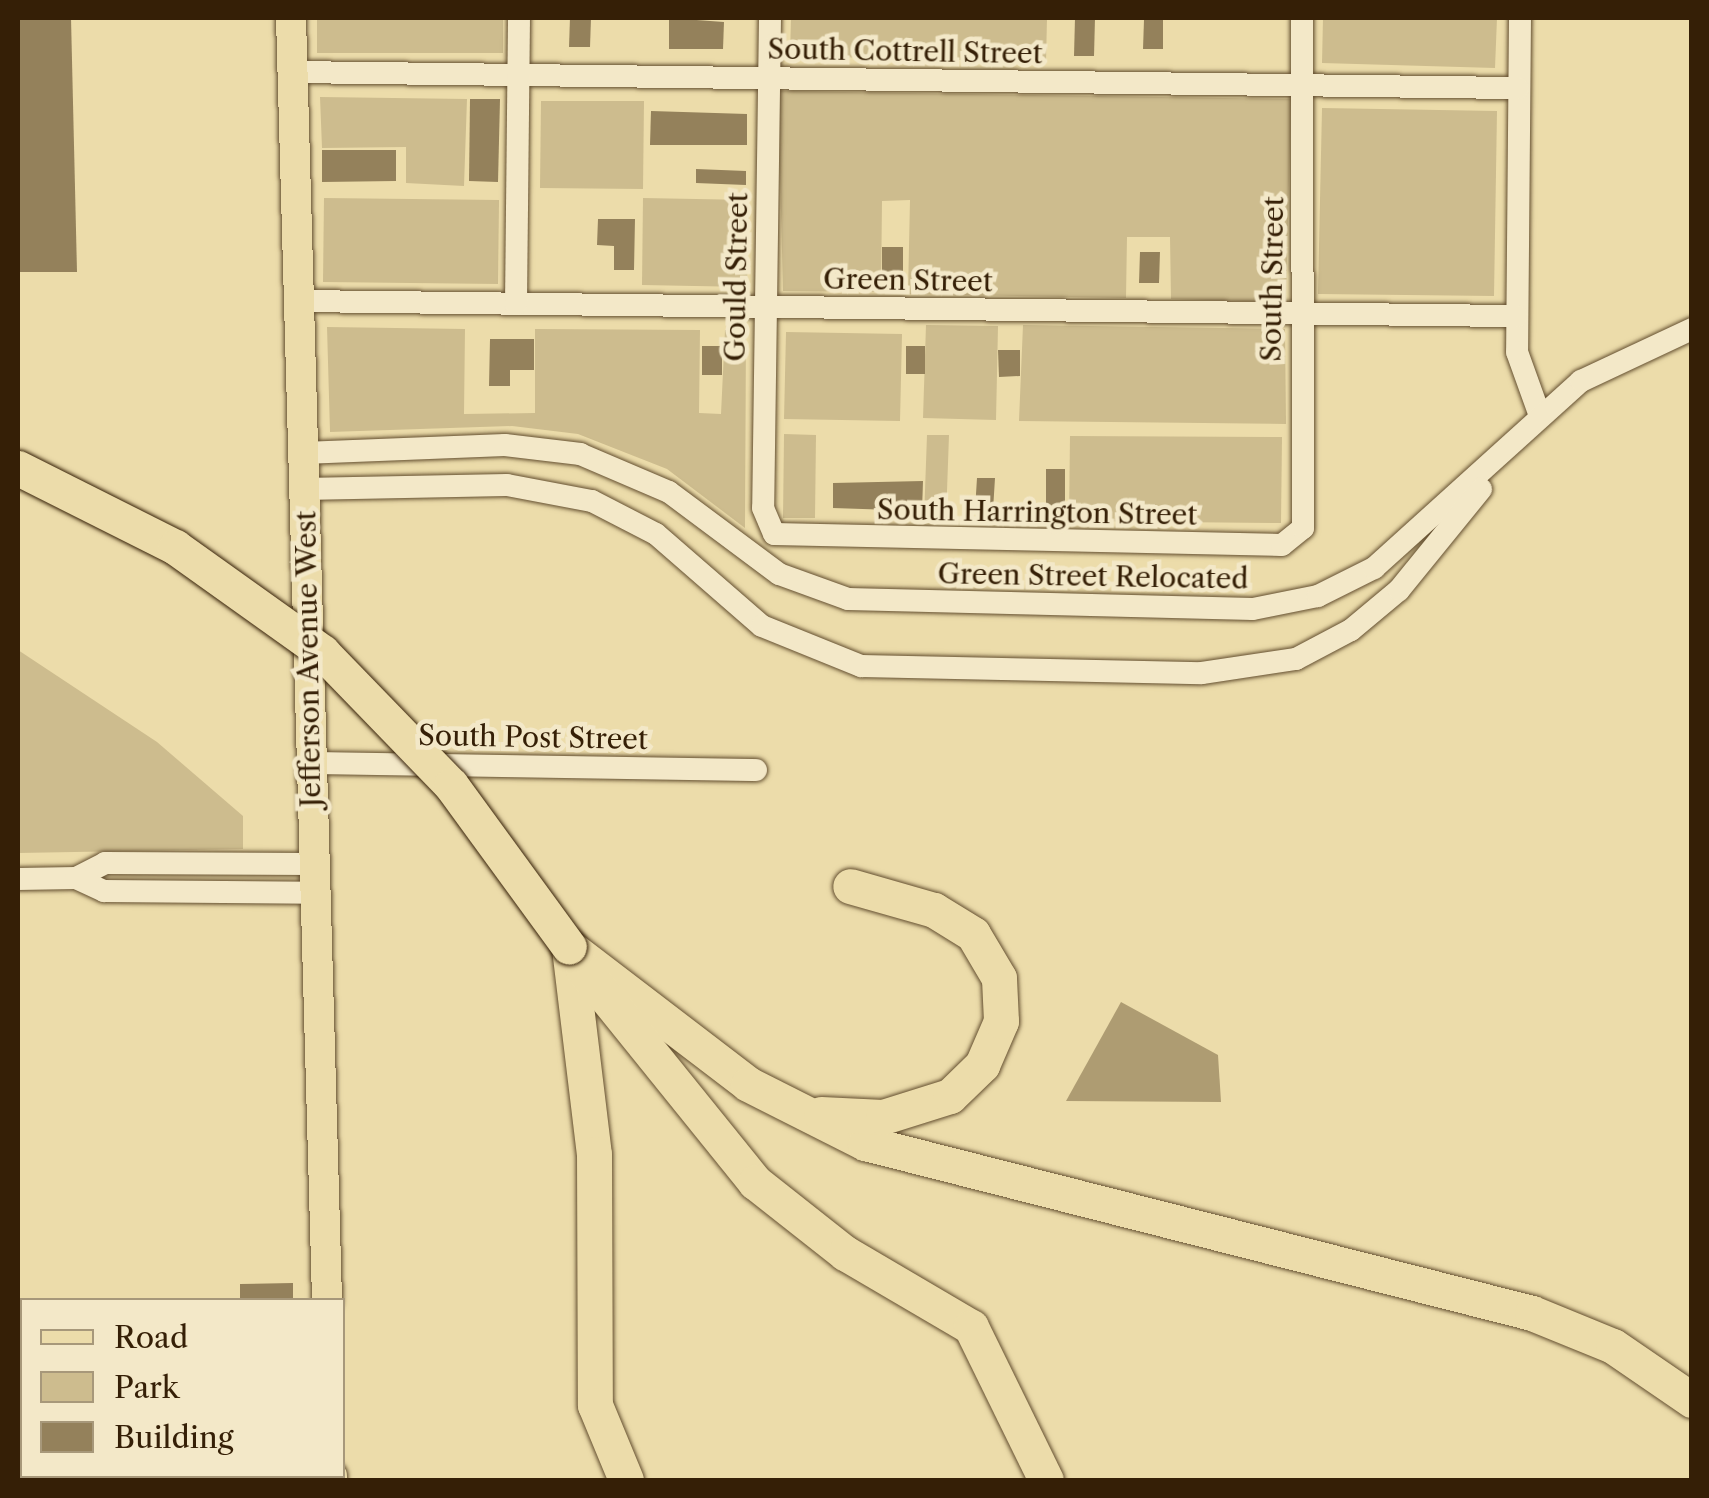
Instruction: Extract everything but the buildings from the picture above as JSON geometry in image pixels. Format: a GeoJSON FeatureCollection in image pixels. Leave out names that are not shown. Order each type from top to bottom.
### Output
{"type":"FeatureCollection","features":[{"type":"Feature","properties":{"kind":"highway"},"geometry":{"type":"LineString","coordinates":[[18,468],[175,547],[322,652],[451,785],[648,1059],[755,1182],[844,1254],[971,1326],[1046,1480]]}},
{"type":"Feature","properties":{"kind":"highway"},"geometry":{"type":"LineString","coordinates":[[779,1102],[866,1118],[928,1106],[966,1084],[998,1032],[998,978],[973,934],[934,910],[850,886]]}},
{"type":"Feature","properties":{"kind":"highway"},"geometry":{"type":"LineString","coordinates":[[569,947],[779,1102],[890,1151],[1532,1313],[1653,1371],[1692,1400]]}},
{"type":"Feature","properties":{"kind":"highway"},"geometry":{"type":"LineString","coordinates":[[569,947],[593,1134],[595,1405],[626,1480]]}},
{"type":"Feature","properties":{"kind":"highway"},"geometry":{"type":"LineString","coordinates":[[1653,1371],[1692,1414]]}},
{"type":"Feature","properties":{"kind":"main road","name":"Jefferson Avenue West"},"geometry":{"type":"LineString","coordinates":[[291,18],[327,1298]]}},
{"type":"Feature","properties":{"kind":"street"},"geometry":{"type":"LineString","coordinates":[[516,304],[520,18]]}},
{"type":"Feature","properties":{"kind":"street","name":"Gould Street"},"geometry":{"type":"LineString","coordinates":[[770,18],[763,508],[774,534]]}},
{"type":"Feature","properties":{"kind":"street","name":"South Street"},"geometry":{"type":"LineString","coordinates":[[1298,540],[1302,18]]}},
{"type":"Feature","properties":{"kind":"street"},"geometry":{"type":"LineString","coordinates":[[1520,18],[1517,316],[1520,372],[1540,416]]}},
{"type":"Feature","properties":{"kind":"street","name":"South Cottrell Street"},"geometry":{"type":"LineString","coordinates":[[292,72],[1518,88]]}},
{"type":"Feature","properties":{"kind":"street","name":"Green Street"},"geometry":{"type":"LineString","coordinates":[[299,301],[1517,316]]}},
{"type":"Feature","properties":{"kind":"street"},"geometry":{"type":"LineString","coordinates":[[303,489],[506,484],[581,497],[656,534],[762,626],[861,666],[1218,673],[1296,659],[1382,606],[1540,416],[1624,354],[1692,330]]}},
{"type":"Feature","properties":{"kind":"street","name":"Green Street Relocated"},"geometry":{"type":"LineString","coordinates":[[303,453],[505,445],[580,454],[668,492],[778,574],[848,599],[1228,610],[1318,596],[1374,568],[1540,416]]}},
{"type":"Feature","properties":{"kind":"street","name":"South Harrington Street"},"geometry":{"type":"LineString","coordinates":[[774,534],[1298,540]]}},
{"type":"Feature","properties":{"kind":"street","name":"South Post Street"},"geometry":{"type":"LineString","coordinates":[[310,763],[756,770]]}},
{"type":"Feature","properties":{"kind":"street"},"geometry":{"type":"LineString","coordinates":[[18,880],[76,878],[104,891],[313,878]]}},
{"type":"Feature","properties":{"kind":"green space"},"geometry":{"type":"Polygon","coordinates":[[[317,18],[503,18],[503,53],[317,53],[317,18]]]}},
{"type":"Feature","properties":{"kind":"green space"},"geometry":{"type":"Polygon","coordinates":[[[791,18],[1047,18],[1046,62],[790,56],[791,18]]]}},
{"type":"Feature","properties":{"kind":"green space"},"geometry":{"type":"Polygon","coordinates":[[[1323,18],[1497,18],[1495,68],[1322,63],[1323,18]]]}},
{"type":"Feature","properties":{"kind":"green space"},"geometry":{"type":"Polygon","coordinates":[[[778,91],[1291,99],[1286,302],[1171,299],[1170,237],[1127,237],[1126,298],[908,294],[910,200],[882,201],[881,292],[783,291],[778,91]]]}},
{"type":"Feature","properties":{"kind":"green space"},"geometry":{"type":"Polygon","coordinates":[[[320,97],[467,99],[464,186],[406,183],[406,147],[322,148],[320,97]]]}},
{"type":"Feature","properties":{"kind":"green space"},"geometry":{"type":"Polygon","coordinates":[[[541,101],[644,101],[643,189],[540,188],[541,101]]]}},
{"type":"Feature","properties":{"kind":"green space"},"geometry":{"type":"Polygon","coordinates":[[[1322,108],[1497,111],[1494,296],[1318,294],[1322,108]]]}},
{"type":"Feature","properties":{"kind":"green space"},"geometry":{"type":"Polygon","coordinates":[[[324,198],[499,200],[498,284],[323,282],[324,198]]]}},
{"type":"Feature","properties":{"kind":"green space"},"geometry":{"type":"Polygon","coordinates":[[[643,198],[749,200],[747,287],[642,285],[643,198]]]}},
{"type":"Feature","properties":{"kind":"green space"},"geometry":{"type":"Polygon","coordinates":[[[926,325],[998,326],[996,420],[923,418],[926,325]]]}},
{"type":"Feature","properties":{"kind":"green space"},"geometry":{"type":"Polygon","coordinates":[[[1023,325],[1285,329],[1286,424],[1019,421],[1023,325]]]}},
{"type":"Feature","properties":{"kind":"green space"},"geometry":{"type":"Polygon","coordinates":[[[327,327],[465,329],[464,414],[535,413],[535,329],[700,330],[699,413],[721,414],[725,330],[746,331],[745,528],[667,469],[578,434],[512,426],[330,432],[327,327]]]}},
{"type":"Feature","properties":{"kind":"green space"},"geometry":{"type":"Polygon","coordinates":[[[786,332],[902,334],[900,421],[784,419],[786,332]]]}},
{"type":"Feature","properties":{"kind":"green space"},"geometry":{"type":"Polygon","coordinates":[[[784,434],[816,435],[815,518],[783,518],[784,434]]]}},
{"type":"Feature","properties":{"kind":"green space"},"geometry":{"type":"Polygon","coordinates":[[[927,435],[949,435],[946,519],[924,519],[927,435]]]}},
{"type":"Feature","properties":{"kind":"green space"},"geometry":{"type":"Polygon","coordinates":[[[1070,436],[1282,437],[1281,523],[1069,521],[1070,436]]]}},
{"type":"Feature","properties":{"kind":"green space"},"geometry":{"type":"Polygon","coordinates":[[[18,650],[157,742],[243,816],[243,849],[18,853],[18,650]]]}},
{"type":"Feature","properties":{"kind":"shaded area"},"geometry":{"type":"Polygon","coordinates":[[[1121,1002],[1218,1055],[1221,1102],[1066,1101],[1121,1002]]]}}]}
